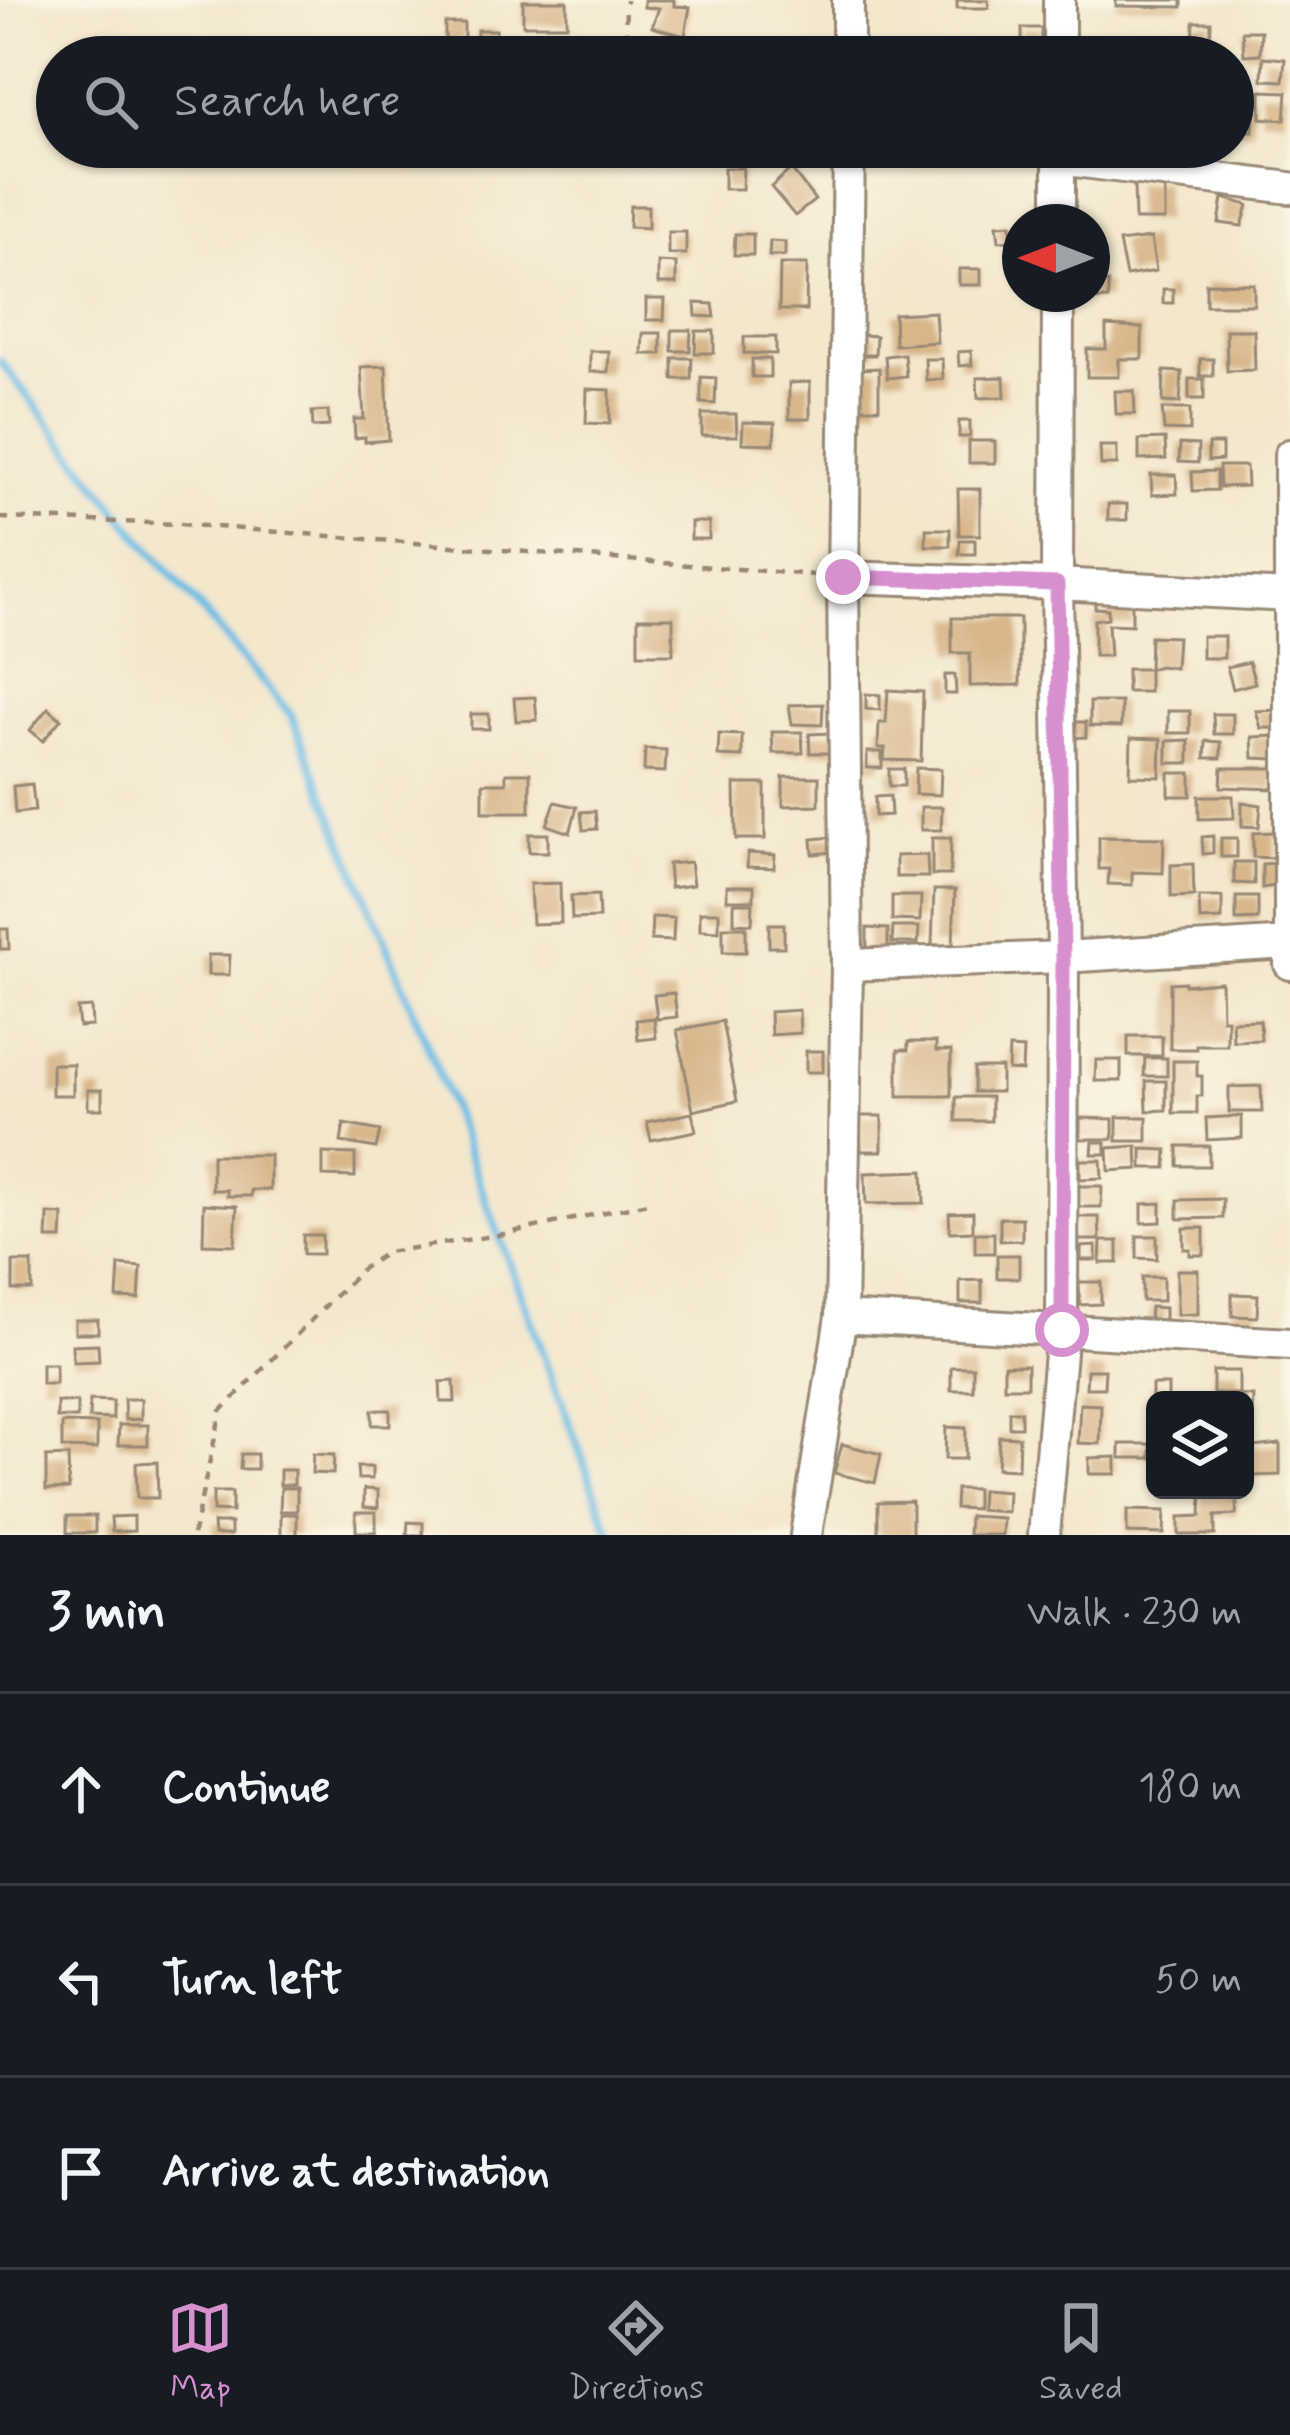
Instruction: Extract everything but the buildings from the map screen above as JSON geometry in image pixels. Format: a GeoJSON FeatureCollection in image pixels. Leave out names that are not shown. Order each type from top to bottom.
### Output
{"type":"FeatureCollection","features":[{"type":"Feature","properties":{"kind":"street"},"geometry":{"type":"LineString","coordinates":[[848,0],[848,36]]}},
{"type":"Feature","properties":{"kind":"street"},"geometry":{"type":"LineString","coordinates":[[1059,0],[1059,36]]}},
{"type":"Feature","properties":{"kind":"street"},"geometry":{"type":"LineString","coordinates":[[806,1535],[841,1317],[848,965],[843,577],[848,168]]}},
{"type":"Feature","properties":{"kind":"street"},"geometry":{"type":"LineString","coordinates":[[1059,168],[1059,204]]}},
{"type":"Feature","properties":{"kind":"street"},"geometry":{"type":"LineString","coordinates":[[1158,168],[1290,188]]}},
{"type":"Feature","properties":{"kind":"street"},"geometry":{"type":"LineString","coordinates":[[1044,1535],[1062,1330],[1058,312]]}},
{"type":"Feature","properties":{"kind":"street"},"geometry":{"type":"LineString","coordinates":[[1290,455],[1290,964]]}},
{"type":"Feature","properties":{"kind":"street"},"geometry":{"type":"LineString","coordinates":[[843,577],[1289,596]]}},
{"type":"Feature","properties":{"kind":"street"},"geometry":{"type":"LineString","coordinates":[[848,965],[1290,943]]}},
{"type":"Feature","properties":{"kind":"street"},"geometry":{"type":"LineString","coordinates":[[841,1317],[1290,1343]]}},
{"type":"Feature","properties":{"kind":"path"},"geometry":{"type":"LineString","coordinates":[[626,0],[626,36]]}},
{"type":"Feature","properties":{"kind":"path"},"geometry":{"type":"LineString","coordinates":[[0,518],[180,524],[843,577]]}},
{"type":"Feature","properties":{"kind":"path"},"geometry":{"type":"LineString","coordinates":[[193,1535],[221,1411],[363,1268],[387,1252],[499,1235],[652,1202]]}},
{"type":"Feature","properties":{"kind":"waterway"},"geometry":{"type":"LineString","coordinates":[[0,361],[126,521],[291,715],[432,1056],[611,1535]]}},
{"type":"Feature","properties":{"kind":"route"},"geometry":{"type":"LineString","coordinates":[[843,577],[1057,584],[1062,1330]]}}]}
